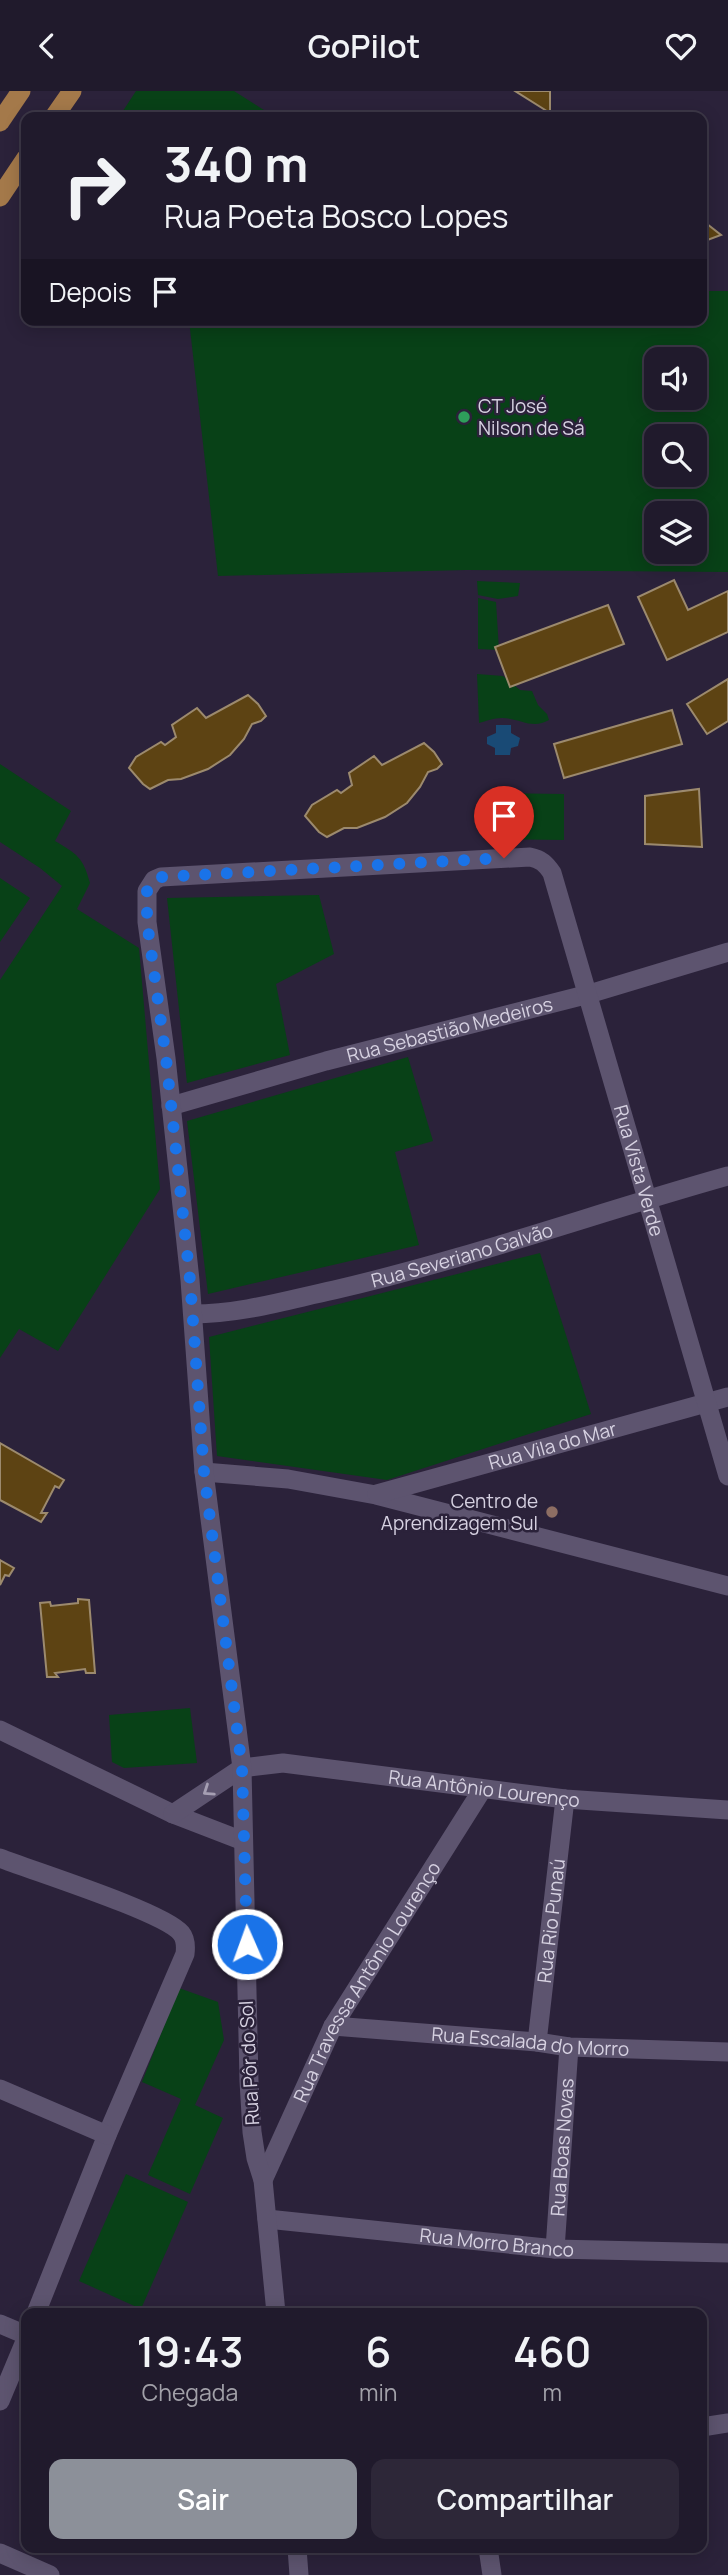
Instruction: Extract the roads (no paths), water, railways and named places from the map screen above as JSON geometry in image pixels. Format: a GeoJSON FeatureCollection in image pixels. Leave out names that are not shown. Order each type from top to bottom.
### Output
{"type":"FeatureCollection","features":[{"type":"Feature","properties":{"kind":"main road"},"geometry":{"type":"LineString","coordinates":[[0,122],[21,91]]}},
{"type":"Feature","properties":{"kind":"main road"},"geometry":{"type":"LineString","coordinates":[[57,112],[72,91]]}},
{"type":"Feature","properties":{"kind":"main road"},"geometry":{"type":"LineString","coordinates":[[0,197],[21,166]]}},
{"type":"Feature","properties":{"kind":"street","name":"Rua Pôr do Sol"},"geometry":{"type":"LineString","coordinates":[[276,2308],[263,2180],[256,2158],[249,2081],[242,1768],[204,1472],[193,1314],[171,1107],[147,922],[147,891],[155,880],[161,877],[530,857],[543,861],[548,866]]}},
{"type":"Feature","properties":{"kind":"street","name":"Rua Vista Verde"},"geometry":{"type":"LineString","coordinates":[[548,866],[589,995],[728,1476]]}},
{"type":"Feature","properties":{"kind":"street","name":"Rua Sebastião Medeiros"},"geometry":{"type":"LineString","coordinates":[[171,1107],[326,1061],[589,995],[728,952]]}},
{"type":"Feature","properties":{"kind":"street","name":"Rua Severiano Galvão"},"geometry":{"type":"LineString","coordinates":[[193,1314],[218,1314],[252,1308],[369,1282],[482,1252],[646,1199],[728,1176]]}},
{"type":"Feature","properties":{"kind":"street","name":"Rua Vila do Mar"},"geometry":{"type":"LineString","coordinates":[[376,1495],[728,1397]]}},
{"type":"Feature","properties":{"kind":"street"},"geometry":{"type":"LineString","coordinates":[[204,1472],[288,1479],[376,1495],[728,1586]]}},
{"type":"Feature","properties":{"kind":"street"},"geometry":{"type":"LineString","coordinates":[[0,1730],[173,1814],[243,1841]]}},
{"type":"Feature","properties":{"kind":"street","name":"Rua Antônio Lourenço"},"geometry":{"type":"LineString","coordinates":[[242,1768],[283,1763],[565,1799],[728,1810]]}},
{"type":"Feature","properties":{"kind":"street"},"geometry":{"type":"LineString","coordinates":[[173,1814],[242,1768]]}},
{"type":"Feature","properties":{"kind":"street","name":"Rua Travessa Antônio Lourenço"},"geometry":{"type":"LineString","coordinates":[[263,2180],[333,2026],[482,1790]]}},
{"type":"Feature","properties":{"kind":"street","name":"Rua Rio Punaú"},"geometry":{"type":"LineString","coordinates":[[537,2042],[565,1799]]}},
{"type":"Feature","properties":{"kind":"street"},"geometry":{"type":"LineString","coordinates":[[0,1859],[141,1910],[167,1923],[180,1933],[186,1944],[177,1974],[107,2135],[38,2308]]}},
{"type":"Feature","properties":{"kind":"street","name":"Rua Escalada do Morro"},"geometry":{"type":"LineString","coordinates":[[333,2026],[537,2042],[569,2047],[728,2052]]}},
{"type":"Feature","properties":{"kind":"street","name":"Rua Boas Novas"},"geometry":{"type":"LineString","coordinates":[[555,2249],[569,2047]]}},
{"type":"Feature","properties":{"kind":"street"},"geometry":{"type":"LineString","coordinates":[[0,2089],[107,2135]]}},
{"type":"Feature","properties":{"kind":"street","name":"Rua Morro Branco"},"geometry":{"type":"LineString","coordinates":[[267,2219],[555,2249],[728,2253]]}},
{"type":"Feature","properties":{"kind":"street"},"geometry":{"type":"LineString","coordinates":[[0,2324],[21,2334]]}},
{"type":"Feature","properties":{"kind":"street"},"geometry":{"type":"LineString","coordinates":[[0,2401],[21,2349]]}},
{"type":"Feature","properties":{"kind":"street"},"geometry":{"type":"LineString","coordinates":[[707,2426],[728,2423]]}},
{"type":"Feature","properties":{"kind":"street"},"geometry":{"type":"LineString","coordinates":[[0,2553],[50,2575]]}},
{"type":"Feature","properties":{"kind":"street"},"geometry":{"type":"LineString","coordinates":[[297,2553],[299,2575]]}},
{"type":"Feature","properties":{"kind":"street"},"geometry":{"type":"LineString","coordinates":[[489,2553],[492,2575]]}},
{"type":"Feature","properties":{"kind":"water"},"geometry":{"type":"Polygon","coordinates":[[[496,725],[511,725],[511,733],[520,738],[518,746],[511,748],[510,755],[495,755],[495,748],[487,744],[487,737],[496,733],[496,725]]]}},
{"type":"Feature","properties":{"kind":"place","name":"CT José Nilson de Sá"},"geometry":{"type":"Point","coordinates":[464,417]}},
{"type":"Feature","properties":{"kind":"place","name":"Centro de Aprendizagem Sul"},"geometry":{"type":"Point","coordinates":[552,1512]}}]}
